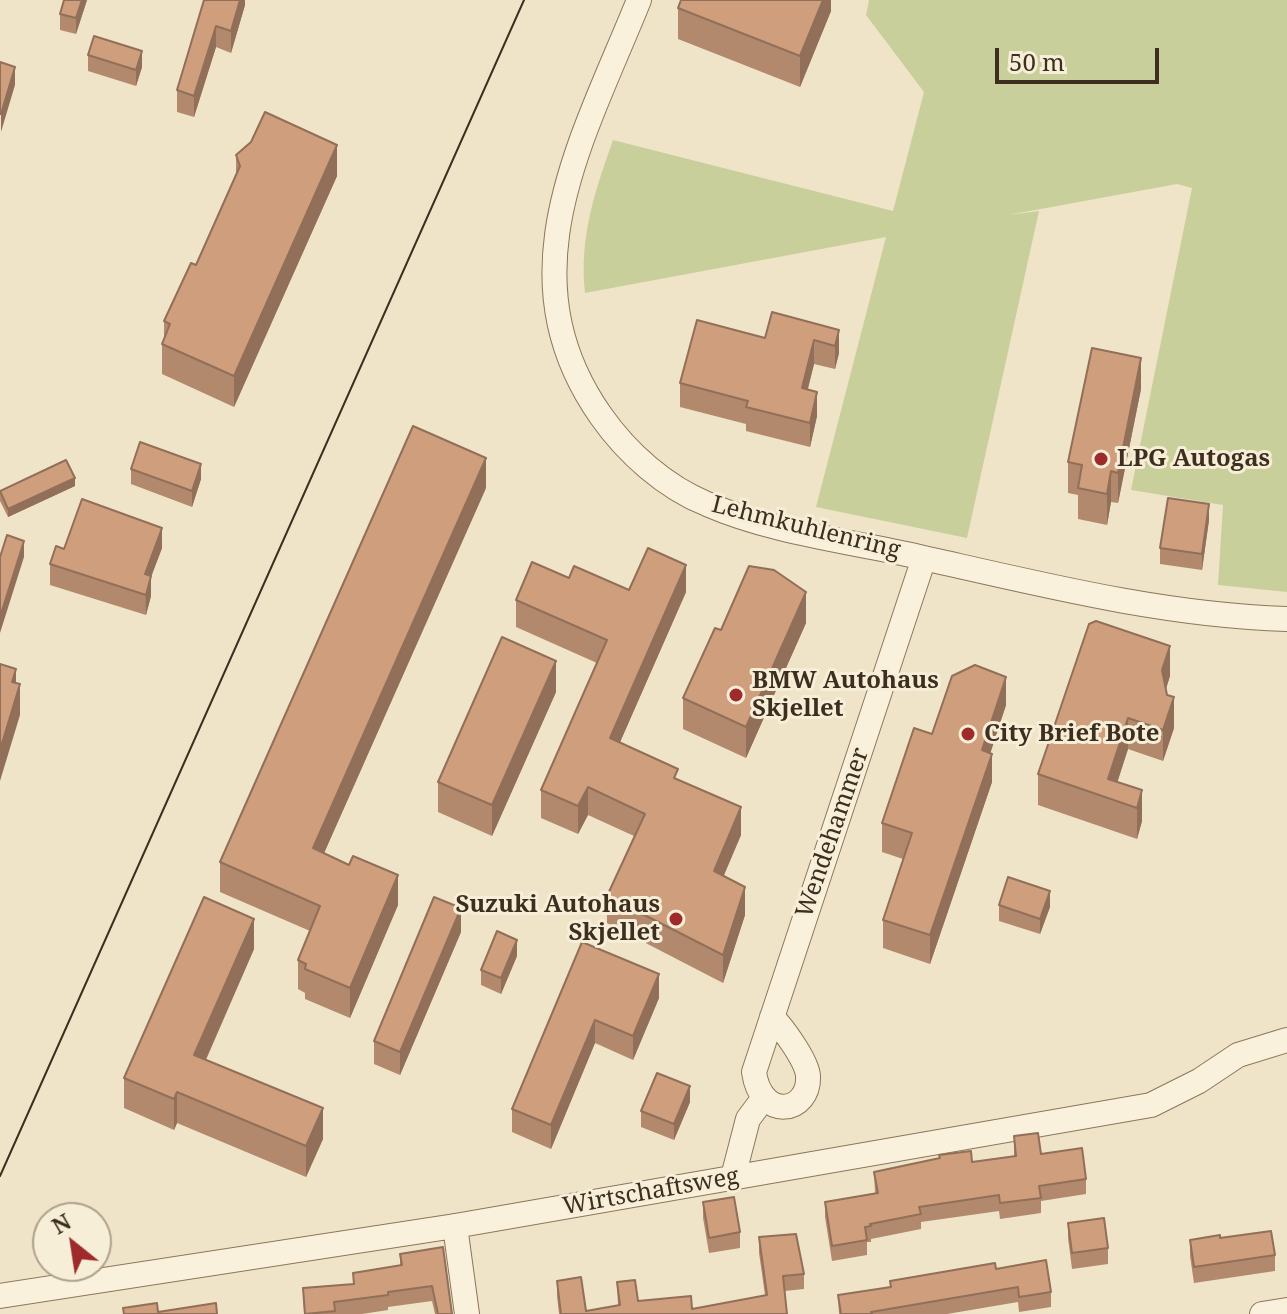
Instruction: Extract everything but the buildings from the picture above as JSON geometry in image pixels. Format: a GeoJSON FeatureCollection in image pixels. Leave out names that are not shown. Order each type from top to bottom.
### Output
{"type":"FeatureCollection","features":[{"type":"Feature","properties":{"kind":"street","name":"Lehmkuhlenring"},"geometry":{"type":"LineString","coordinates":[[639,0],[571,167],[556,226],[553,262],[565,342],[575,374],[592,404],[624,445],[648,467],[705,504],[777,526],[1139,604],[1201,613],[1287,619]]}},
{"type":"Feature","properties":{"kind":"street","name":"Wendehammer"},"geometry":{"type":"LineString","coordinates":[[763,1099],[756,1087],[754,1072],[924,558]]}},
{"type":"Feature","properties":{"kind":"street"},"geometry":{"type":"LineString","coordinates":[[733,1177],[748,1119],[763,1099],[774,1106],[786,1107],[800,1100],[808,1087],[808,1072],[782,1027],[772,1017]]}},
{"type":"Feature","properties":{"kind":"street","name":"Wirtschaftsweg"},"geometry":{"type":"LineString","coordinates":[[0,1296],[455,1226],[1151,1105],[1199,1081],[1238,1055],[1287,1040]]}},
{"type":"Feature","properties":{"kind":"street"},"geometry":{"type":"LineString","coordinates":[[455,1226],[467,1314]]}},
{"type":"Feature","properties":{"kind":"street"},"geometry":{"type":"LineString","coordinates":[[1262,1314],[1287,1310]]}},
{"type":"Feature","properties":{"kind":"green space"},"geometry":{"type":"Polygon","coordinates":[[[869,0],[1287,0],[1287,592],[1218,585],[1223,505],[1131,490],[1192,188],[1177,184],[1008,215],[1039,211],[967,538],[816,507],[886,237],[585,293],[586,233],[613,140],[893,211],[924,92],[866,15],[869,0]]]}},
{"type":"Feature","properties":{"kind":"tram line"},"geometry":{"type":"LineString","coordinates":[[0,1176],[524,0]]}},
{"type":"Feature","properties":{"kind":"place","name":"LPG Autogas"},"geometry":{"type":"Point","coordinates":[1101,459]}},
{"type":"Feature","properties":{"kind":"place","name":"BMW Autohaus Skjellet"},"geometry":{"type":"Point","coordinates":[736,695]}},
{"type":"Feature","properties":{"kind":"place","name":"City Brief Bote"},"geometry":{"type":"Point","coordinates":[968,734]}},
{"type":"Feature","properties":{"kind":"place","name":"Suzuki Autohaus Skjellet"},"geometry":{"type":"Point","coordinates":[676,919]}}]}
